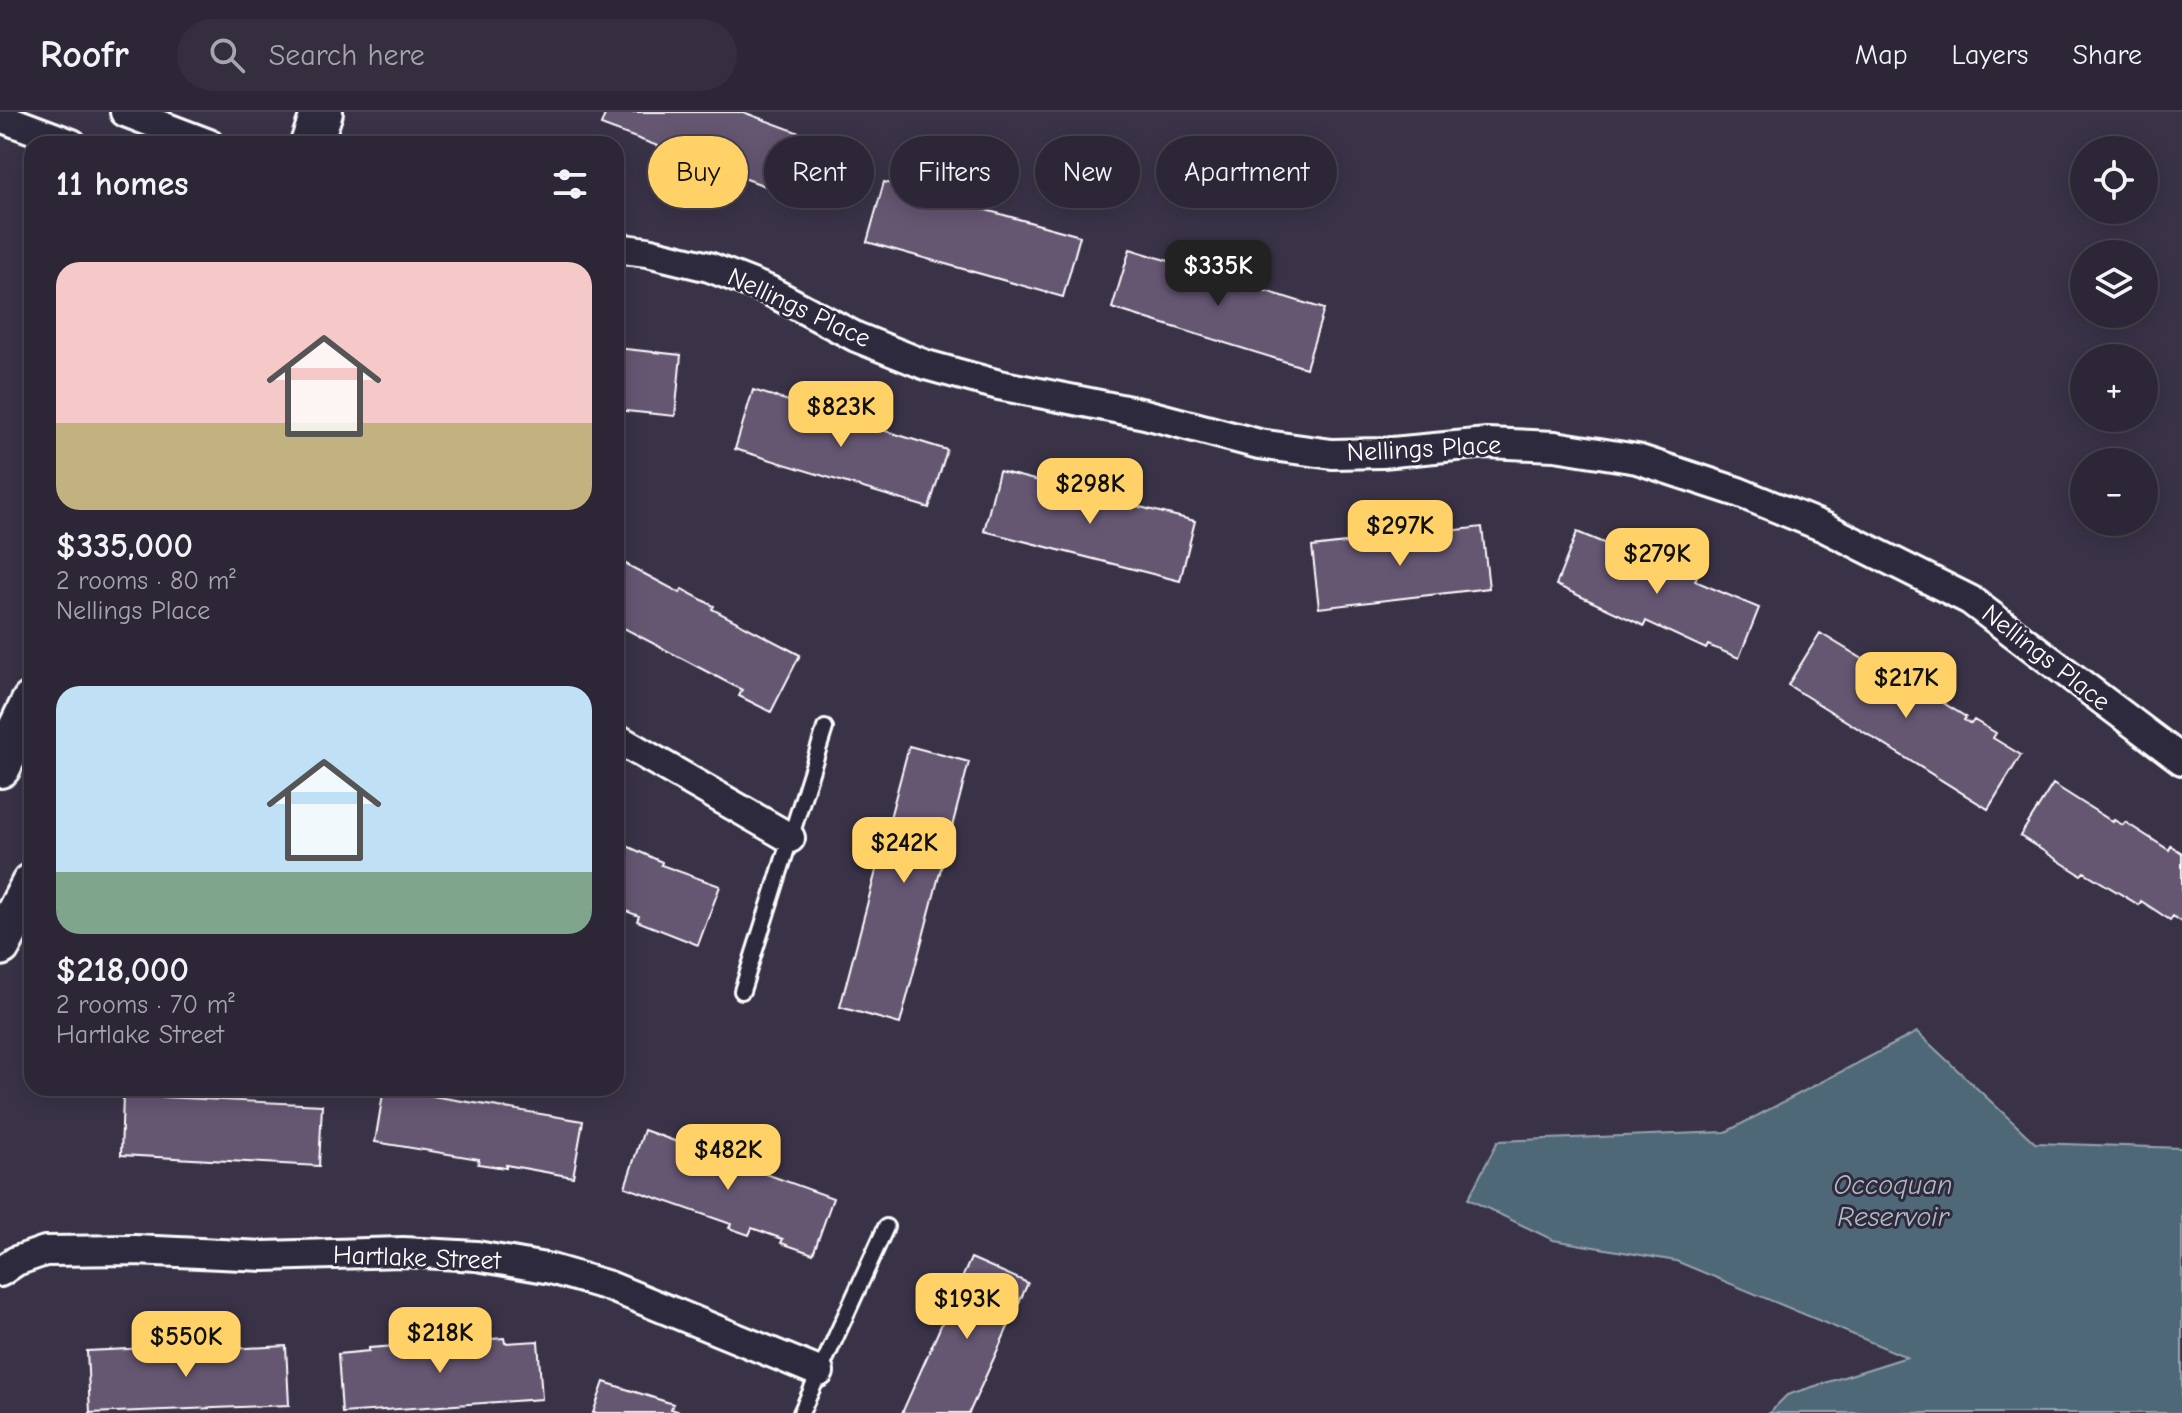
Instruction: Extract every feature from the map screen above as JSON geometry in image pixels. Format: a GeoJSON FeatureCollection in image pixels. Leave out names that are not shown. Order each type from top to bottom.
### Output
{"type":"FeatureCollection","features":[{"type":"Feature","properties":{"kind":"street"},"geometry":{"type":"LineString","coordinates":[[125,112],[188,136]]}},
{"type":"Feature","properties":{"kind":"street"},"geometry":{"type":"LineString","coordinates":[[314,136],[322,112]]}},
{"type":"Feature","properties":{"kind":"street"},"geometry":{"type":"LineString","coordinates":[[0,117],[51,136]]}},
{"type":"Feature","properties":{"kind":"street","name":"Nellings Place"},"geometry":{"type":"LineString","coordinates":[[624,249],[709,267],[768,290],[856,337],[926,365],[999,385],[1145,414],[1259,444],[1332,454],[1382,453],[1487,443],[1555,446],[1637,459],[1724,488],[1824,527],[1970,600],[2182,760]]}},
{"type":"Feature","properties":{"kind":"street"},"geometry":{"type":"LineString","coordinates":[[0,767],[24,718]]}},
{"type":"Feature","properties":{"kind":"street"},"geometry":{"type":"LineString","coordinates":[[624,743],[790,838]]}},
{"type":"Feature","properties":{"kind":"street"},"geometry":{"type":"LineString","coordinates":[[0,945],[24,899]]}},
{"type":"Feature","properties":{"kind":"street","name":"Hartlake Street"},"geometry":{"type":"LineString","coordinates":[[0,1272],[16,1261],[45,1251],[135,1250],[264,1256],[403,1252],[477,1256],[551,1269],[609,1286],[819,1372]]}},
{"type":"Feature","properties":{"kind":"lane"},"geometry":{"type":"LineString","coordinates":[[742,991],[825,728]]}},
{"type":"Feature","properties":{"kind":"lane"},"geometry":{"type":"LineString","coordinates":[[801,1413],[886,1227]]}},
{"type":"Feature","properties":{"kind":"water","name":"Occoquan Reservoir"},"geometry":{"type":"Polygon","coordinates":[[[1917,1032],[2035,1143],[2182,1148],[2182,1413],[1769,1413],[1787,1395],[1907,1357],[1676,1261],[1553,1240],[1468,1199],[1498,1141],[1726,1132],[1917,1032]]]}},
{"type":"Feature","properties":{"kind":"building"},"geometry":{"type":"Polygon","coordinates":[[[606,112],[743,112],[808,136],[764,136],[764,185],[748,180],[748,136],[648,136],[648,142],[601,125],[606,112]]]}},
{"type":"Feature","properties":{"kind":"building"},"geometry":{"type":"Polygon","coordinates":[[[884,182],[890,184],[890,208],[978,208],[1080,236],[1063,297],[867,242],[884,182]]]}},
{"type":"Feature","properties":{"kind":"building"},"geometry":{"type":"Polygon","coordinates":[[[1130,249],[1324,309],[1306,368],[1112,308],[1130,249]]]}},
{"type":"Feature","properties":{"kind":"building"},"geometry":{"type":"Polygon","coordinates":[[[624,349],[681,355],[675,416],[624,411],[624,349]]]}},
{"type":"Feature","properties":{"kind":"building"},"geometry":{"type":"Polygon","coordinates":[[[753,390],[947,450],[929,508],[735,449],[753,390]]]}},
{"type":"Feature","properties":{"kind":"building"},"geometry":{"type":"Polygon","coordinates":[[[999,471],[1195,521],[1180,581],[984,531],[999,471]]]}},
{"type":"Feature","properties":{"kind":"building"},"geometry":{"type":"Polygon","coordinates":[[[1482,527],[1489,588],[1319,608],[1312,547],[1482,527]]]}},
{"type":"Feature","properties":{"kind":"building"},"geometry":{"type":"Polygon","coordinates":[[[1577,532],[1676,573],[1678,569],[1697,576],[1695,581],[1759,608],[1739,658],[1708,645],[1706,649],[1646,621],[1644,626],[1556,585],[1577,532]]]}},
{"type":"Feature","properties":{"kind":"building"},"geometry":{"type":"Polygon","coordinates":[[[624,563],[680,593],[682,589],[714,606],[712,609],[800,655],[771,712],[739,696],[742,690],[624,628],[624,563]]]}},
{"type":"Feature","properties":{"kind":"building"},"geometry":{"type":"Polygon","coordinates":[[[1820,633],[1881,670],[1883,666],[1966,717],[1964,720],[1971,724],[1974,720],[1996,733],[1993,738],[2021,755],[1988,809],[1788,685],[1820,633]]]}},
{"type":"Feature","properties":{"kind":"building"},"geometry":{"type":"Polygon","coordinates":[[[909,746],[969,762],[900,1024],[840,1007],[909,746]]]}},
{"type":"Feature","properties":{"kind":"building"},"geometry":{"type":"Polygon","coordinates":[[[2053,784],[2113,822],[2123,825],[2125,822],[2169,850],[2171,846],[2182,853],[2182,922],[2173,916],[2170,920],[2141,901],[2139,905],[2084,872],[2081,875],[2020,836],[2053,784]]]}},
{"type":"Feature","properties":{"kind":"building"},"geometry":{"type":"Polygon","coordinates":[[[624,845],[662,862],[661,865],[720,886],[698,945],[637,921],[639,916],[624,910],[624,845]]]}},
{"type":"Feature","properties":{"kind":"building"},"geometry":{"type":"Polygon","coordinates":[[[123,1096],[322,1105],[319,1166],[121,1155],[123,1096]]]}},
{"type":"Feature","properties":{"kind":"building"},"geometry":{"type":"Polygon","coordinates":[[[383,1096],[432,1096],[583,1121],[573,1177],[506,1165],[506,1168],[478,1164],[479,1159],[375,1142],[383,1096]]]}},
{"type":"Feature","properties":{"kind":"building"},"geometry":{"type":"Polygon","coordinates":[[[644,1130],[833,1198],[813,1254],[781,1243],[783,1239],[752,1228],[749,1235],[729,1228],[731,1224],[625,1187],[644,1130]]]}},
{"type":"Feature","properties":{"kind":"building"},"geometry":{"type":"Polygon","coordinates":[[[971,1258],[1028,1283],[969,1413],[902,1413],[971,1258]]]}},
{"type":"Feature","properties":{"kind":"building"},"geometry":{"type":"Polygon","coordinates":[[[504,1338],[505,1343],[538,1341],[542,1399],[342,1413],[338,1354],[369,1351],[369,1348],[504,1338]]]}},
{"type":"Feature","properties":{"kind":"building"},"geometry":{"type":"Polygon","coordinates":[[[191,1346],[191,1351],[286,1346],[289,1405],[90,1413],[87,1351],[191,1346]]]}},
{"type":"Feature","properties":{"kind":"building"},"geometry":{"type":"Polygon","coordinates":[[[604,1382],[673,1404],[671,1409],[683,1413],[593,1413],[604,1382]]]}}]}
